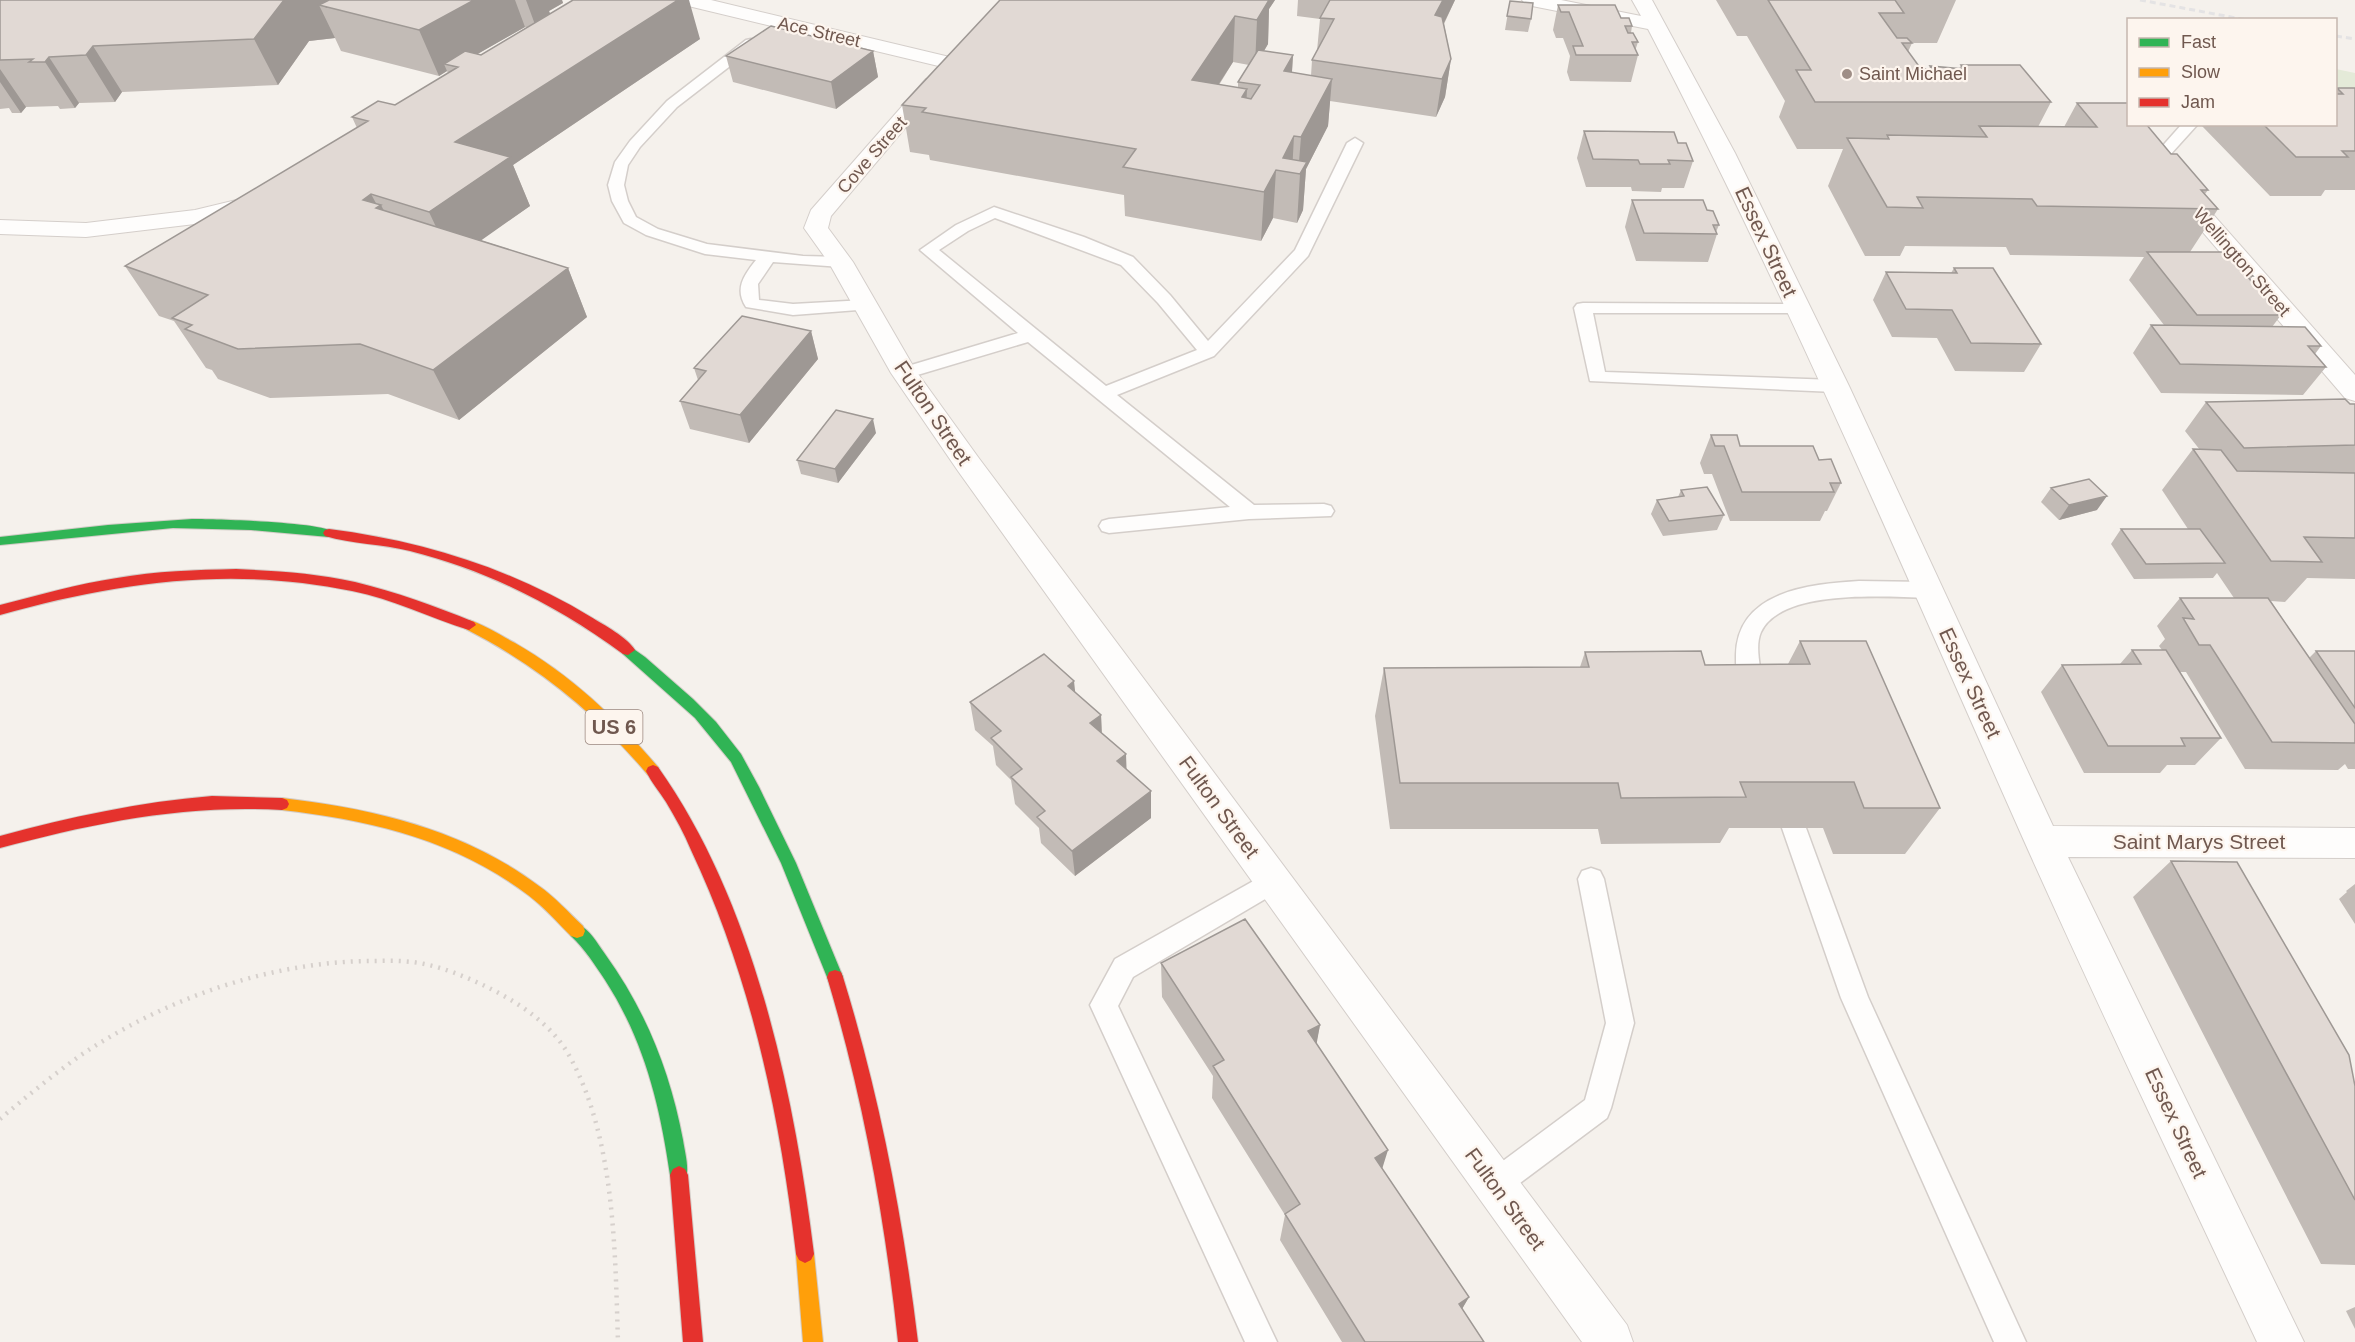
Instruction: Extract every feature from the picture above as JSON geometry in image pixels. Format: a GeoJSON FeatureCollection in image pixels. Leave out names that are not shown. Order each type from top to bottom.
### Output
{"type":"FeatureCollection","features":[{"type":"Feature","properties":{"kind":"highway"},"geometry":{"type":"LineString","coordinates":[[0,541],[132,525],[206,523],[271,526],[339,534],[408,546],[473,565],[533,589],[590,619],[643,658],[691,703],[735,757],[795,875],[822,938],[847,1011],[869,1094],[891,1202],[908,1342]]}},
{"type":"Feature","properties":{"kind":"highway","name":"US 6"},"geometry":{"type":"LineString","coordinates":[[0,610],[110,583],[177,574],[237,572],[292,576],[362,588],[425,607],[483,631],[537,661],[585,699],[630,743],[668,792],[698,846],[724,906],[747,971],[788,1125],[802,1213],[813,1342]]}},
{"type":"Feature","properties":{"kind":"highway"},"geometry":{"type":"LineString","coordinates":[[0,842],[91,819],[143,810],[198,804],[292,804],[339,809],[387,819],[428,832],[507,870],[541,895],[596,952],[621,987],[657,1065],[670,1117],[681,1184],[693,1342]]}},
{"type":"Feature","properties":{"kind":"street","name":"Ace Street"},"geometry":{"type":"LineString","coordinates":[[687,0],[783,24],[958,55]]}},
{"type":"Feature","properties":{"kind":"street"},"geometry":{"type":"LineString","coordinates":[[1532,0],[1657,25]]}},
{"type":"Feature","properties":{"kind":"street","name":"Essex Street"},"geometry":{"type":"LineString","coordinates":[[1642,0],[1724,153],[1835,386],[2042,841],[2281,1342]]}},
{"type":"Feature","properties":{"kind":"street","name":"Cove Street"},"geometry":{"type":"LineString","coordinates":[[841,262],[816,228],[819,215],[958,55]]}},
{"type":"Feature","properties":{"kind":"street","name":"Wellington Street"},"geometry":{"type":"LineString","coordinates":[[2148,155],[2355,392]]}},
{"type":"Feature","properties":{"kind":"street"},"geometry":{"type":"LineString","coordinates":[[0,226],[86,230],[195,217],[281,196]]}},
{"type":"Feature","properties":{"kind":"street","name":"Fulton Street"},"geometry":{"type":"LineString","coordinates":[[841,262],[904,374],[1020,537],[1610,1342]]}},
{"type":"Feature","properties":{"kind":"street","name":"Saint Marys Street"},"geometry":{"type":"LineString","coordinates":[[2042,841],[2355,843]]}},
{"type":"Feature","properties":{"kind":"lane"},"geometry":{"type":"LineString","coordinates":[[783,24],[753,42],[672,104],[634,144],[620,165],[616,186],[620,201],[630,220],[652,232],[705,249],[768,257],[841,262]]}},
{"type":"Feature","properties":{"kind":"lane"},"geometry":{"type":"LineString","coordinates":[[2148,155],[2188,126]]}},
{"type":"Feature","properties":{"kind":"lane"},"geometry":{"type":"LineString","coordinates":[[1103,394],[1208,352],[1302,252],[1355,142]]}},
{"type":"Feature","properties":{"kind":"lane"},"geometry":{"type":"LineString","coordinates":[[1208,352],[1127,261],[1078,241],[994,212],[962,228],[928,250],[1249,512]]}},
{"type":"Feature","properties":{"kind":"lane"},"geometry":{"type":"LineString","coordinates":[[768,257],[748,284],[747,295],[752,303],[767,308],[793,309],[865,305]]}},
{"type":"Feature","properties":{"kind":"lane"},"geometry":{"type":"LineString","coordinates":[[1797,308],[1583,308],[1597,377],[1835,386]]}},
{"type":"Feature","properties":{"kind":"lane"},"geometry":{"type":"LineString","coordinates":[[904,374],[1031,335]]}},
{"type":"Feature","properties":{"kind":"lane"},"geometry":{"type":"LineString","coordinates":[[1108,526],[1249,512],[1324,511]]}},
{"type":"Feature","properties":{"kind":"lane"},"geometry":{"type":"LineString","coordinates":[[1755,713],[1745,663],[1753,626],[1777,604],[1821,591],[1927,590]]}},
{"type":"Feature","properties":{"kind":"lane"},"geometry":{"type":"LineString","coordinates":[[1794,828],[1855,998],[2010,1342]]}},
{"type":"Feature","properties":{"kind":"lane"},"geometry":{"type":"LineString","coordinates":[[1494,1185],[1597,1108],[1620,1023],[1591,879]]}},
{"type":"Feature","properties":{"kind":"lane"},"geometry":{"type":"LineString","coordinates":[[1262,1342],[1104,1005],[1124,968],[1274,881]]}},
{"type":"Feature","properties":{"kind":"path"},"geometry":{"type":"LineString","coordinates":[[0,1119],[58,1072],[112,1037],[174,1006],[217,988],[270,972],[324,962],[373,961],[423,964],[469,978],[506,997],[540,1021],[569,1055],[590,1097],[601,1148],[610,1217],[618,1342]]}},
{"type":"Feature","properties":{"kind":"green space"},"geometry":{"type":"Polygon","coordinates":[[[2337,69],[2355,73],[2355,101],[2337,86],[2337,69]]]}},
{"type":"Feature","properties":{"kind":"building"},"geometry":{"type":"Polygon","coordinates":[[[0,0],[284,0],[254,39],[93,46],[86,55],[49,57],[45,62],[29,62],[33,59],[0,60],[0,0]]]}},
{"type":"Feature","properties":{"kind":"building"},"geometry":{"type":"Polygon","coordinates":[[[329,0],[474,0],[419,30],[319,5],[329,0]]]}},
{"type":"Feature","properties":{"kind":"building"},"geometry":{"type":"Polygon","coordinates":[[[573,0],[678,0],[455,142],[510,157],[429,212],[371,194],[363,200],[381,205],[376,208],[568,268],[433,370],[360,344],[238,349],[185,329],[192,325],[172,318],[208,295],[125,266],[368,121],[352,117],[378,101],[395,105],[458,67],[444,64],[465,51],[481,55],[573,0]]]}},
{"type":"Feature","properties":{"kind":"building"},"geometry":{"type":"Polygon","coordinates":[[[1000,0],[1269,0],[1257,20],[1235,16],[1192,80],[1247,89],[1242,97],[1251,99],[1260,85],[1238,82],[1258,50],[1293,55],[1284,71],[1332,79],[1301,137],[1294,136],[1283,158],[1307,162],[1300,174],[1276,170],[1264,192],[1123,167],[1136,149],[922,112],[926,108],[902,105],[1000,0]]]}},
{"type":"Feature","properties":{"kind":"building"},"geometry":{"type":"Polygon","coordinates":[[[1330,0],[1443,0],[1435,15],[1442,17],[1451,59],[1442,79],[1312,60],[1334,19],[1320,18],[1330,0]]]}},
{"type":"Feature","properties":{"kind":"building"},"geometry":{"type":"Polygon","coordinates":[[[1768,0],[1895,0],[1904,13],[1879,13],[1897,38],[1907,38],[1912,43],[1902,43],[1921,69],[1932,69],[1930,66],[1964,69],[1961,65],[2020,65],[2051,102],[1815,102],[1796,70],[1811,70],[1768,0]]]}},
{"type":"Feature","properties":{"kind":"building"},"geometry":{"type":"Polygon","coordinates":[[[1510,1],[1533,3],[1531,19],[1507,16],[1510,1]]]}},
{"type":"Feature","properties":{"kind":"building"},"geometry":{"type":"Polygon","coordinates":[[[1558,5],[1615,5],[1621,18],[1629,18],[1632,26],[1625,26],[1628,33],[1633,33],[1638,42],[1632,42],[1638,55],[1576,55],[1573,46],[1583,46],[1569,12],[1561,12],[1558,5]]]}},
{"type":"Feature","properties":{"kind":"building"},"geometry":{"type":"Polygon","coordinates":[[[771,26],[873,51],[831,82],[726,56],[771,26]]]}},
{"type":"Feature","properties":{"kind":"building"},"geometry":{"type":"Polygon","coordinates":[[[2337,88],[2355,88],[2355,151],[2342,151],[2348,157],[2296,157],[2265,126],[2337,126],[2337,94],[2343,94],[2337,88]]]}},
{"type":"Feature","properties":{"kind":"building"},"geometry":{"type":"Polygon","coordinates":[[[2077,103],[2127,103],[2127,126],[2148,126],[2171,154],[2177,154],[2208,190],[2201,190],[2218,209],[2037,206],[2032,199],[1917,197],[1923,208],[1887,207],[1847,138],[1889,139],[1887,135],[1987,137],[1979,126],[2097,127],[2077,103]]]}},
{"type":"Feature","properties":{"kind":"building"},"geometry":{"type":"Polygon","coordinates":[[[1584,131],[1674,132],[1678,143],[1686,143],[1693,161],[1668,160],[1670,164],[1640,164],[1638,160],[1593,159],[1584,131]]]}},
{"type":"Feature","properties":{"kind":"building"},"geometry":{"type":"Polygon","coordinates":[[[1632,200],[1703,200],[1707,210],[1713,211],[1719,225],[1713,225],[1717,234],[1644,233],[1632,200]]]}},
{"type":"Feature","properties":{"kind":"building"},"geometry":{"type":"Polygon","coordinates":[[[2147,252],[2225,252],[2238,266],[2245,267],[2253,276],[2247,276],[2257,288],[2264,288],[2275,300],[2267,300],[2281,315],[2197,315],[2147,252]]]}},
{"type":"Feature","properties":{"kind":"building"},"geometry":{"type":"Polygon","coordinates":[[[1954,268],[1993,268],[2041,344],[1971,343],[1952,310],[1906,309],[1886,272],[1957,273],[1954,268]]]}},
{"type":"Feature","properties":{"kind":"building"},"geometry":{"type":"Polygon","coordinates":[[[742,316],[811,331],[740,415],[680,401],[706,371],[694,368],[742,316]]]}},
{"type":"Feature","properties":{"kind":"building"},"geometry":{"type":"Polygon","coordinates":[[[2151,325],[2305,327],[2321,346],[2308,346],[2326,367],[2180,364],[2151,325]]]}},
{"type":"Feature","properties":{"kind":"building"},"geometry":{"type":"Polygon","coordinates":[[[2345,399],[2350,404],[2355,404],[2355,445],[2244,448],[2206,402],[2345,399]]]}},
{"type":"Feature","properties":{"kind":"building"},"geometry":{"type":"Polygon","coordinates":[[[836,410],[873,419],[835,469],[797,460],[836,410]]]}},
{"type":"Feature","properties":{"kind":"building"},"geometry":{"type":"Polygon","coordinates":[[[1711,435],[1737,435],[1740,446],[1813,446],[1819,460],[1831,459],[1841,483],[1830,483],[1834,492],[1742,492],[1724,446],[1715,446],[1711,435]]]}},
{"type":"Feature","properties":{"kind":"building"},"geometry":{"type":"Polygon","coordinates":[[[2193,449],[2221,450],[2237,471],[2355,473],[2355,538],[2304,537],[2322,562],[2271,561],[2193,449]]]}},
{"type":"Feature","properties":{"kind":"building"},"geometry":{"type":"Polygon","coordinates":[[[2089,479],[2107,496],[2069,505],[2051,488],[2089,479]]]}},
{"type":"Feature","properties":{"kind":"building"},"geometry":{"type":"Polygon","coordinates":[[[1707,487],[1724,515],[1669,521],[1657,500],[1684,496],[1681,490],[1707,487]]]}},
{"type":"Feature","properties":{"kind":"building"},"geometry":{"type":"Polygon","coordinates":[[[2121,529],[2200,529],[2225,563],[2146,564],[2121,529]]]}},
{"type":"Feature","properties":{"kind":"building"},"geometry":{"type":"Polygon","coordinates":[[[2180,598],[2268,598],[2355,724],[2355,743],[2272,742],[2210,645],[2199,645],[2183,618],[2194,619],[2180,598]]]}},
{"type":"Feature","properties":{"kind":"building"},"geometry":{"type":"Polygon","coordinates":[[[1800,641],[1866,641],[1940,808],[1864,808],[1854,782],[1740,782],[1746,797],[1621,798],[1618,783],[1400,783],[1384,668],[1589,667],[1585,652],[1701,651],[1705,665],[1810,664],[1800,641]]]}},
{"type":"Feature","properties":{"kind":"building"},"geometry":{"type":"Polygon","coordinates":[[[2132,650],[2166,650],[2221,738],[2181,738],[2185,746],[2108,746],[2062,665],[2141,664],[2132,650]]]}},
{"type":"Feature","properties":{"kind":"building"},"geometry":{"type":"Polygon","coordinates":[[[2316,651],[2355,651],[2355,708],[2316,651]]]}},
{"type":"Feature","properties":{"kind":"building"},"geometry":{"type":"Polygon","coordinates":[[[1044,654],[1074,681],[1068,686],[1101,715],[1090,723],[1126,754],[1117,761],[1151,791],[1072,851],[1037,817],[1045,811],[1011,777],[1022,769],[991,738],[1001,731],[970,702],[1044,654]]]}},
{"type":"Feature","properties":{"kind":"building"},"geometry":{"type":"Polygon","coordinates":[[[2171,861],[2237,862],[2349,1055],[2355,1086],[2355,1200],[2171,861]]]}},
{"type":"Feature","properties":{"kind":"building"},"geometry":{"type":"Polygon","coordinates":[[[1245,919],[1320,1025],[1308,1031],[1388,1150],[1375,1158],[1469,1297],[1459,1304],[1484,1342],[1365,1342],[1285,1214],[1300,1204],[1213,1066],[1224,1060],[1161,963],[1245,919]]]}},
{"type":"Feature","properties":{"kind":"railway"},"geometry":{"type":"LineString","coordinates":[[2140,0],[2236,18]]}},
{"type":"Feature","properties":{"kind":"railway"},"geometry":{"type":"LineString","coordinates":[[2337,36],[2355,39]]}},
{"type":"Feature","properties":{"kind":"traffic: fast"},"geometry":{"type":"LineString","coordinates":[[0,541],[173,524],[251,526],[329,533]]}},
{"type":"Feature","properties":{"kind":"traffic: fast"},"geometry":{"type":"LineString","coordinates":[[628,650],[688,702],[736,758],[789,863],[835,977]]}},
{"type":"Feature","properties":{"kind":"traffic: fast"},"geometry":{"type":"LineString","coordinates":[[577,931],[592,948],[622,992],[647,1041],[664,1092],[679,1175]]}},
{"type":"Feature","properties":{"kind":"traffic: slow"},"geometry":{"type":"LineString","coordinates":[[469,625],[522,653],[570,687],[613,726],[653,771]]}},
{"type":"Feature","properties":{"kind":"traffic: slow"},"geometry":{"type":"LineString","coordinates":[[282,804],[382,820],[445,840],[505,870],[539,895],[577,931]]}},
{"type":"Feature","properties":{"kind":"traffic: slow"},"geometry":{"type":"LineString","coordinates":[[805,1254],[813,1342]]}},
{"type":"Feature","properties":{"kind":"traffic: jam"},"geometry":{"type":"LineString","coordinates":[[329,533],[408,546],[486,570],[560,605],[595,626],[628,650]]}},
{"type":"Feature","properties":{"kind":"traffic: jam"},"geometry":{"type":"LineString","coordinates":[[0,610],[59,594],[118,582],[177,575],[236,573],[295,577],[354,586],[412,602],[469,625]]}},
{"type":"Feature","properties":{"kind":"traffic: jam"},"geometry":{"type":"LineString","coordinates":[[653,771],[674,802],[699,850],[721,900],[751,986],[785,1119],[805,1254]]}},
{"type":"Feature","properties":{"kind":"traffic: jam"},"geometry":{"type":"LineString","coordinates":[[0,842],[104,817],[176,805],[212,802],[282,804]]}},
{"type":"Feature","properties":{"kind":"traffic: jam"},"geometry":{"type":"LineString","coordinates":[[835,977],[872,1113],[897,1250],[908,1342]]}},
{"type":"Feature","properties":{"kind":"traffic: jam"},"geometry":{"type":"LineString","coordinates":[[679,1175],[693,1342]]}},
{"type":"Feature","properties":{"kind":"place","name":"Saint Michael"},"geometry":{"type":"Point","coordinates":[1847,74]}}]}
